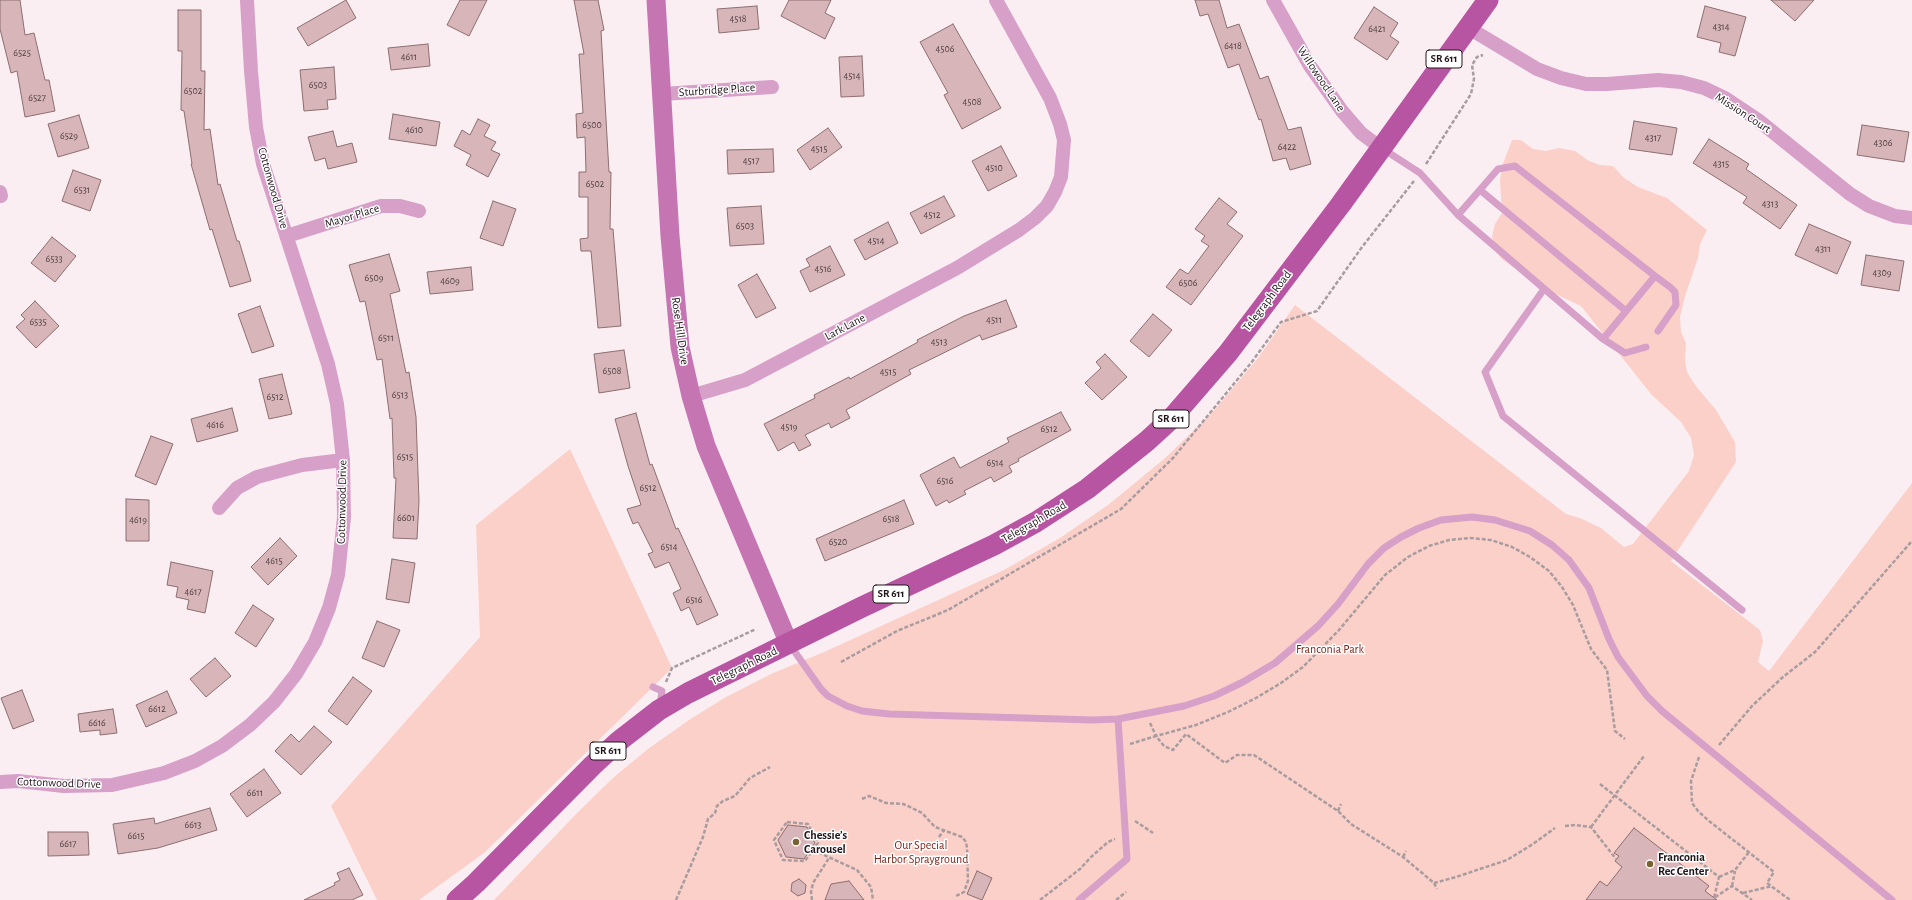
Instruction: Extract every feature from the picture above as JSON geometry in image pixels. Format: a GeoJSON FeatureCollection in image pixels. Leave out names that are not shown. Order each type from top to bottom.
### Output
{"type":"FeatureCollection","features":[{"type":"Feature","properties":{"kind":"main road","name":"Telegraph Road"},"geometry":{"type":"LineString","coordinates":[[457,900],[660,701],[688,693],[994,545],[1036,522],[1087,489],[1147,441],[1170,420],[1228,353],[1381,148],[1488,0]]}},
{"type":"Feature","properties":{"kind":"street","name":"Cottonwood Drive"},"geometry":{"type":"LineString","coordinates":[[0,782],[18,781],[64,786],[91,787],[132,782],[164,773],[195,761],[222,746],[250,725],[274,702],[296,674],[315,642],[329,608],[338,575],[343,536],[343,460],[337,404],[328,364],[264,164],[256,127],[250,71],[247,0]]}},
{"type":"Feature","properties":{"kind":"street","name":"Rose Hill Drive"},"geometry":{"type":"LineString","coordinates":[[656,0],[676,312],[680,347],[691,396],[706,446],[719,481],[789,644]]}},
{"type":"Feature","properties":{"kind":"street","name":"Lark Lane"},"geometry":{"type":"LineString","coordinates":[[691,396],[744,380],[957,268],[995,247],[1035,218],[1047,206],[1061,177],[1064,158],[1064,140],[1060,124],[1050,98],[996,0]]}},
{"type":"Feature","properties":{"kind":"street","name":"Willowood Lane"},"geometry":{"type":"LineString","coordinates":[[1273,0],[1310,66],[1342,111],[1361,133],[1381,148]]}},
{"type":"Feature","properties":{"kind":"street","name":"Mission Court"},"geometry":{"type":"LineString","coordinates":[[1468,27],[1525,63],[1561,78],[1586,84],[1658,80],[1681,82],[1704,88],[1725,98],[1758,120],[1850,194],[1869,206],[1895,216],[1912,218]]}},
{"type":"Feature","properties":{"kind":"street","name":"Sturbridge Place"},"geometry":{"type":"LineString","coordinates":[[662,94],[772,87]]}},
{"type":"Feature","properties":{"kind":"street","name":"Mayor Place"},"geometry":{"type":"LineString","coordinates":[[287,236],[381,206],[400,206],[419,211]]}},
{"type":"Feature","properties":{"kind":"street"},"geometry":{"type":"LineString","coordinates":[[219,508],[237,488],[257,477],[302,465],[343,460]]}},
{"type":"Feature","properties":{"kind":"lane"},"geometry":{"type":"LineString","coordinates":[[1381,148],[1420,173],[1458,215],[1603,339],[1624,353],[1646,347]]}},
{"type":"Feature","properties":{"kind":"lane"},"geometry":{"type":"LineString","coordinates":[[1458,215],[1498,169],[1515,166],[1675,292],[1676,305],[1658,331]]}},
{"type":"Feature","properties":{"kind":"lane"},"geometry":{"type":"LineString","coordinates":[[1480,190],[1626,312]]}},
{"type":"Feature","properties":{"kind":"lane"},"geometry":{"type":"LineString","coordinates":[[1603,339],[1655,276]]}},
{"type":"Feature","properties":{"kind":"lane"},"geometry":{"type":"LineString","coordinates":[[1544,289],[1485,372],[1503,416],[1742,610]]}},
{"type":"Feature","properties":{"kind":"lane"},"geometry":{"type":"LineString","coordinates":[[789,644],[828,696],[847,706],[862,711],[889,714],[1084,720],[1118,719],[1184,706],[1214,696],[1243,682],[1275,663],[1318,626],[1338,604],[1368,564],[1390,544],[1419,528],[1441,520],[1472,517],[1495,520],[1520,526],[1552,545],[1569,560],[1589,588],[1609,639],[1628,672],[1662,712],[1892,900]]}},
{"type":"Feature","properties":{"kind":"lane"},"geometry":{"type":"LineString","coordinates":[[653,687],[660,701]]}},
{"type":"Feature","properties":{"kind":"lane"},"geometry":{"type":"LineString","coordinates":[[1079,900],[1127,859],[1118,719]]}},
{"type":"Feature","properties":{"kind":"path"},"geometry":{"type":"LineString","coordinates":[[1131,752],[1130,744],[1196,725],[1228,712],[1281,683],[1303,667],[1339,630],[1384,575],[1408,557],[1429,546],[1450,540],[1470,538],[1491,540],[1512,547],[1530,557],[1549,571],[1573,605],[1591,649],[1607,670],[1615,731],[1625,740]]}},
{"type":"Feature","properties":{"kind":"path"},"geometry":{"type":"LineString","coordinates":[[1712,753],[1752,706],[1782,677],[1815,652],[1912,541]]}},
{"type":"Feature","properties":{"kind":"path"},"geometry":{"type":"LineString","coordinates":[[660,701],[672,668],[756,629]]}},
{"type":"Feature","properties":{"kind":"path"},"geometry":{"type":"LineString","coordinates":[[1149,721],[1156,736],[1164,746],[1173,750],[1186,734],[1225,763],[1237,755],[1254,755],[1338,811],[1351,824],[1403,857],[1434,883],[1438,889]]}},
{"type":"Feature","properties":{"kind":"path"},"geometry":{"type":"LineString","coordinates":[[1591,827],[1644,756]]}},
{"type":"Feature","properties":{"kind":"path"},"geometry":{"type":"LineString","coordinates":[[1699,757],[1691,781],[1692,803],[1709,821],[1774,872],[1767,883],[1790,900]]}},
{"type":"Feature","properties":{"kind":"path"},"geometry":{"type":"LineString","coordinates":[[676,900],[704,837],[708,819],[715,813],[717,806],[723,801],[735,796],[750,778],[770,766]]}},
{"type":"Feature","properties":{"kind":"path"},"geometry":{"type":"LineString","coordinates":[[1600,784],[1719,877]]}},
{"type":"Feature","properties":{"kind":"path"},"geometry":{"type":"LineString","coordinates":[[862,799],[869,796],[886,803],[903,804],[922,813],[935,827],[962,837],[966,842],[968,856],[967,888],[964,892],[956,896]]}},
{"type":"Feature","properties":{"kind":"path"},"geometry":{"type":"LineString","coordinates":[[1338,811],[1341,804]]}},
{"type":"Feature","properties":{"kind":"path"},"geometry":{"type":"LineString","coordinates":[[1135,820],[1153,833]]}},
{"type":"Feature","properties":{"kind":"path"},"geometry":{"type":"LineString","coordinates":[[787,822],[808,824],[818,843],[813,850],[805,861],[783,860],[774,840],[787,822]]}},
{"type":"Feature","properties":{"kind":"path"},"geometry":{"type":"LineString","coordinates":[[1565,826],[1575,825],[1591,827],[1616,859]]}},
{"type":"Feature","properties":{"kind":"path"},"geometry":{"type":"LineString","coordinates":[[1434,883],[1507,860],[1555,828]]}},
{"type":"Feature","properties":{"kind":"path"},"geometry":{"type":"LineString","coordinates":[[939,837],[944,830]]}},
{"type":"Feature","properties":{"kind":"path"},"geometry":{"type":"LineString","coordinates":[[1040,900],[1080,869],[1108,842],[1116,839]]}},
{"type":"Feature","properties":{"kind":"path"},"geometry":{"type":"LineString","coordinates":[[813,850],[850,866],[864,876],[871,887],[873,900]]}},
{"type":"Feature","properties":{"kind":"path"},"geometry":{"type":"LineString","coordinates":[[1403,857],[1406,851]]}},
{"type":"Feature","properties":{"kind":"path"},"geometry":{"type":"LineString","coordinates":[[1719,877],[1714,898],[1732,886],[1735,870],[1749,852]]}},
{"type":"Feature","properties":{"kind":"path"},"geometry":{"type":"LineString","coordinates":[[812,900],[811,892],[813,883],[829,858]]}},
{"type":"Feature","properties":{"kind":"path"},"geometry":{"type":"LineString","coordinates":[[1719,877],[1735,870]]}},
{"type":"Feature","properties":{"kind":"path"},"geometry":{"type":"LineString","coordinates":[[1732,886],[1752,900]]}},
{"type":"Feature","properties":{"kind":"path"},"geometry":{"type":"LineString","coordinates":[[1742,893],[1772,886]]}},
{"type":"Feature","properties":{"kind":"path"},"geometry":{"type":"LineString","coordinates":[[1116,900],[1126,892]]}},
{"type":"Feature","properties":{"kind":"green space","name":"Franconia Park"},"geometry":{"type":"Polygon","coordinates":[[[1512,140],[1521,140],[1533,149],[1546,151],[1559,148],[1575,151],[1589,161],[1600,165],[1613,166],[1624,178],[1638,187],[1667,198],[1707,230],[1700,244],[1698,258],[1685,296],[1680,317],[1681,332],[1686,343],[1685,360],[1687,372],[1695,385],[1716,410],[1735,442],[1736,462],[1671,561],[1760,630],[1763,641],[1758,662],[1769,671],[1912,483],[1912,900],[494,900],[578,812],[614,777],[648,749],[689,720],[726,697],[771,674],[824,652],[1004,570],[1060,538],[1108,505],[1164,459],[1211,414],[1258,358],[1295,305],[1566,514],[1580,518],[1601,528],[1624,547],[1633,544],[1689,471],[1694,455],[1691,438],[1681,422],[1651,394],[1581,306],[1543,288],[1502,259],[1497,253],[1492,237],[1495,224],[1502,213],[1500,181],[1502,166],[1512,140]]]}},
{"type":"Feature","properties":{"kind":"green space"},"geometry":{"type":"Polygon","coordinates":[[[570,449],[672,668],[484,853],[419,900],[377,900],[331,806],[480,637],[476,525],[570,449]]]}},
{"type":"Feature","properties":{"kind":"building"},"geometry":{"type":"Polygon","coordinates":[[[0,0],[20,0],[25,35],[34,33],[45,80],[49,80],[55,111],[25,117],[17,71],[11,73],[0,29],[0,0]]]}},
{"type":"Feature","properties":{"kind":"building"},"geometry":{"type":"Polygon","coordinates":[[[346,0],[356,18],[308,46],[297,28],[346,0]]]}},
{"type":"Feature","properties":{"kind":"building"},"geometry":{"type":"Polygon","coordinates":[[[460,0],[487,0],[469,36],[447,25],[460,0]]]}},
{"type":"Feature","properties":{"kind":"building"},"geometry":{"type":"Polygon","coordinates":[[[574,0],[598,0],[604,30],[601,31],[609,172],[611,172],[610,229],[613,229],[621,326],[598,328],[591,251],[581,251],[580,239],[588,238],[588,197],[579,197],[579,172],[586,172],[585,137],[577,138],[576,114],[583,113],[579,54],[584,54],[574,0]]]}},
{"type":"Feature","properties":{"kind":"building"},"geometry":{"type":"Polygon","coordinates":[[[789,0],[831,0],[825,13],[835,18],[825,39],[781,16],[789,0]]]}},
{"type":"Feature","properties":{"kind":"building"},"geometry":{"type":"Polygon","coordinates":[[[1195,0],[1219,0],[1227,28],[1239,24],[1260,79],[1268,76],[1288,130],[1301,127],[1311,164],[1290,170],[1286,158],[1273,161],[1261,119],[1259,120],[1239,64],[1228,68],[1208,14],[1200,16],[1195,0]]]}},
{"type":"Feature","properties":{"kind":"building"},"geometry":{"type":"Polygon","coordinates":[[[1771,0],[1814,0],[1795,21],[1771,0]]]}},
{"type":"Feature","properties":{"kind":"building"},"geometry":{"type":"Polygon","coordinates":[[[757,6],[759,29],[719,33],[717,9],[757,6]]]}},
{"type":"Feature","properties":{"kind":"building"},"geometry":{"type":"Polygon","coordinates":[[[1705,6],[1746,17],[1735,56],[1719,52],[1721,43],[1697,37],[1705,6]]]}},
{"type":"Feature","properties":{"kind":"building"},"geometry":{"type":"Polygon","coordinates":[[[1374,7],[1398,23],[1390,36],[1399,42],[1387,60],[1354,38],[1374,7]]]}},
{"type":"Feature","properties":{"kind":"building"},"geometry":{"type":"Polygon","coordinates":[[[178,10],[201,10],[201,71],[205,71],[204,130],[210,129],[218,185],[220,184],[251,281],[230,287],[212,229],[210,230],[191,164],[184,111],[181,110],[182,51],[178,51],[178,10]]]}},
{"type":"Feature","properties":{"kind":"building"},"geometry":{"type":"Polygon","coordinates":[[[953,24],[1001,108],[962,129],[944,95],[948,93],[920,42],[953,24]]]}},
{"type":"Feature","properties":{"kind":"building"},"geometry":{"type":"Polygon","coordinates":[[[428,44],[430,66],[391,70],[388,48],[428,44]]]}},
{"type":"Feature","properties":{"kind":"building"},"geometry":{"type":"Polygon","coordinates":[[[862,56],[864,96],[841,97],[839,57],[862,56]]]}},
{"type":"Feature","properties":{"kind":"building"},"geometry":{"type":"Polygon","coordinates":[[[334,67],[336,99],[327,100],[328,109],[304,111],[300,70],[334,67]]]}},
{"type":"Feature","properties":{"kind":"building"},"geometry":{"type":"Polygon","coordinates":[[[393,114],[440,122],[436,146],[389,139],[393,114]]]}},
{"type":"Feature","properties":{"kind":"building"},"geometry":{"type":"Polygon","coordinates":[[[79,115],[89,148],[58,157],[48,124],[79,115]]]}},
{"type":"Feature","properties":{"kind":"building"},"geometry":{"type":"Polygon","coordinates":[[[478,119],[490,125],[484,136],[496,142],[491,150],[500,154],[488,177],[466,165],[471,155],[454,146],[462,130],[470,135],[478,119]]]}},
{"type":"Feature","properties":{"kind":"building"},"geometry":{"type":"Polygon","coordinates":[[[1634,121],[1677,128],[1672,155],[1629,149],[1634,121]]]}},
{"type":"Feature","properties":{"kind":"building"},"geometry":{"type":"Polygon","coordinates":[[[1862,125],[1909,132],[1904,162],[1857,155],[1862,125]]]}},
{"type":"Feature","properties":{"kind":"building"},"geometry":{"type":"Polygon","coordinates":[[[828,128],[842,147],[810,170],[797,150],[828,128]]]}},
{"type":"Feature","properties":{"kind":"building"},"geometry":{"type":"Polygon","coordinates":[[[333,131],[337,147],[352,143],[357,162],[328,169],[325,158],[315,161],[308,137],[333,131]]]}},
{"type":"Feature","properties":{"kind":"building"},"geometry":{"type":"Polygon","coordinates":[[[1709,139],[1749,164],[1746,169],[1797,205],[1780,229],[1743,203],[1747,197],[1693,163],[1709,139]]]}},
{"type":"Feature","properties":{"kind":"building"},"geometry":{"type":"Polygon","coordinates":[[[1001,146],[1017,176],[988,191],[972,161],[1001,146]]]}},
{"type":"Feature","properties":{"kind":"building"},"geometry":{"type":"Polygon","coordinates":[[[773,149],[774,172],[728,174],[727,150],[773,149]]]}},
{"type":"Feature","properties":{"kind":"building"},"geometry":{"type":"Polygon","coordinates":[[[73,170],[101,180],[90,211],[62,201],[73,170]]]}},
{"type":"Feature","properties":{"kind":"building"},"geometry":{"type":"Polygon","coordinates":[[[944,196],[955,216],[921,234],[910,213],[944,196]]]}},
{"type":"Feature","properties":{"kind":"building"},"geometry":{"type":"Polygon","coordinates":[[[1219,198],[1237,212],[1227,224],[1243,236],[1191,305],[1166,287],[1180,269],[1188,274],[1209,246],[1201,241],[1205,236],[1195,229],[1219,198]]]}},
{"type":"Feature","properties":{"kind":"building"},"geometry":{"type":"Polygon","coordinates":[[[493,201],[516,209],[503,246],[480,238],[493,201]]]}},
{"type":"Feature","properties":{"kind":"building"},"geometry":{"type":"Polygon","coordinates":[[[761,206],[764,244],[730,246],[727,208],[761,206]]]}},
{"type":"Feature","properties":{"kind":"building"},"geometry":{"type":"Polygon","coordinates":[[[888,222],[898,243],[865,260],[854,240],[888,222]]]}},
{"type":"Feature","properties":{"kind":"building"},"geometry":{"type":"Polygon","coordinates":[[[1809,224],[1851,242],[1837,274],[1795,255],[1809,224]]]}},
{"type":"Feature","properties":{"kind":"building"},"geometry":{"type":"Polygon","coordinates":[[[52,237],[76,256],[55,282],[31,263],[52,237]]]}},
{"type":"Feature","properties":{"kind":"building"},"geometry":{"type":"Polygon","coordinates":[[[830,246],[845,275],[810,292],[800,271],[810,266],[806,259],[830,246]]]}},
{"type":"Feature","properties":{"kind":"building"},"geometry":{"type":"Polygon","coordinates":[[[389,254],[400,291],[390,294],[406,373],[409,372],[416,417],[419,501],[417,539],[393,538],[396,478],[394,478],[392,418],[390,419],[382,359],[377,360],[365,301],[360,302],[349,265],[389,254]]]}},
{"type":"Feature","properties":{"kind":"building"},"geometry":{"type":"Polygon","coordinates":[[[1866,255],[1904,261],[1899,291],[1861,285],[1866,255]]]}},
{"type":"Feature","properties":{"kind":"building"},"geometry":{"type":"Polygon","coordinates":[[[471,267],[473,290],[430,294],[427,272],[471,267]]]}},
{"type":"Feature","properties":{"kind":"building"},"geometry":{"type":"Polygon","coordinates":[[[757,274],[776,308],[756,318],[738,285],[757,274]]]}},
{"type":"Feature","properties":{"kind":"building"},"geometry":{"type":"Polygon","coordinates":[[[1006,300],[1017,327],[982,340],[980,335],[909,370],[911,374],[846,410],[850,418],[831,428],[829,423],[805,435],[811,445],[799,451],[794,442],[778,451],[764,424],[815,398],[814,395],[849,377],[850,379],[918,342],[917,340],[964,316],[1006,300]]]}},
{"type":"Feature","properties":{"kind":"building"},"geometry":{"type":"Polygon","coordinates":[[[35,301],[59,326],[36,348],[16,327],[25,319],[21,315],[35,301]]]}},
{"type":"Feature","properties":{"kind":"building"},"geometry":{"type":"Polygon","coordinates":[[[260,306],[274,346],[252,353],[238,314],[260,306]]]}},
{"type":"Feature","properties":{"kind":"building"},"geometry":{"type":"Polygon","coordinates":[[[1153,314],[1172,330],[1149,357],[1130,341],[1153,314]]]}},
{"type":"Feature","properties":{"kind":"building"},"geometry":{"type":"Polygon","coordinates":[[[624,350],[630,388],[599,393],[594,354],[624,350]]]}},
{"type":"Feature","properties":{"kind":"building"},"geometry":{"type":"Polygon","coordinates":[[[1105,354],[1127,377],[1102,400],[1085,383],[1101,368],[1096,362],[1105,354]]]}},
{"type":"Feature","properties":{"kind":"building"},"geometry":{"type":"Polygon","coordinates":[[[282,374],[292,414],[269,419],[259,379],[282,374]]]}},
{"type":"Feature","properties":{"kind":"building"},"geometry":{"type":"Polygon","coordinates":[[[232,408],[238,431],[197,442],[191,419],[232,408]]]}},
{"type":"Feature","properties":{"kind":"building"},"geometry":{"type":"Polygon","coordinates":[[[1061,412],[1071,430],[1018,459],[1019,461],[1009,466],[1012,472],[994,482],[991,477],[964,491],[966,494],[949,503],[947,500],[936,506],[920,475],[954,457],[960,468],[1009,442],[1007,438],[1061,412]]]}},
{"type":"Feature","properties":{"kind":"building"},"geometry":{"type":"Polygon","coordinates":[[[636,413],[650,465],[652,464],[676,529],[678,528],[718,615],[697,625],[689,607],[681,611],[673,593],[681,589],[669,562],[655,568],[648,554],[653,552],[638,522],[633,524],[627,509],[641,505],[615,419],[636,413]]]}},
{"type":"Feature","properties":{"kind":"building"},"geometry":{"type":"Polygon","coordinates":[[[151,436],[173,444],[156,485],[135,476],[151,436]]]}},
{"type":"Feature","properties":{"kind":"building"},"geometry":{"type":"Polygon","coordinates":[[[126,499],[149,500],[149,541],[126,541],[126,499]]]}},
{"type":"Feature","properties":{"kind":"building"},"geometry":{"type":"Polygon","coordinates":[[[904,500],[914,524],[825,561],[816,539],[904,500]]]}},
{"type":"Feature","properties":{"kind":"building"},"geometry":{"type":"Polygon","coordinates":[[[280,538],[297,556],[268,585],[251,567],[280,538]]]}},
{"type":"Feature","properties":{"kind":"building"},"geometry":{"type":"Polygon","coordinates":[[[392,559],[415,563],[409,603],[386,599],[392,559]]]}},
{"type":"Feature","properties":{"kind":"building"},"geometry":{"type":"Polygon","coordinates":[[[171,562],[213,571],[205,613],[187,609],[189,600],[176,597],[178,587],[167,585],[171,562]]]}},
{"type":"Feature","properties":{"kind":"building"},"geometry":{"type":"Polygon","coordinates":[[[253,605],[274,619],[256,647],[235,633],[253,605]]]}},
{"type":"Feature","properties":{"kind":"building"},"geometry":{"type":"Polygon","coordinates":[[[377,621],[400,630],[384,667],[362,658],[377,621]]]}},
{"type":"Feature","properties":{"kind":"building"},"geometry":{"type":"Polygon","coordinates":[[[215,658],[231,676],[206,697],[190,679],[215,658]]]}},
{"type":"Feature","properties":{"kind":"building"},"geometry":{"type":"Polygon","coordinates":[[[353,677],[372,691],[347,725],[328,711],[353,677]]]}},
{"type":"Feature","properties":{"kind":"building"},"geometry":{"type":"Polygon","coordinates":[[[22,690],[34,721],[13,729],[1,698],[22,690]]]}},
{"type":"Feature","properties":{"kind":"building"},"geometry":{"type":"Polygon","coordinates":[[[167,691],[177,713],[146,727],[136,705],[167,691]]]}},
{"type":"Feature","properties":{"kind":"building"},"geometry":{"type":"Polygon","coordinates":[[[113,709],[117,733],[100,735],[100,730],[80,732],[78,714],[113,709]]]}},
{"type":"Feature","properties":{"kind":"building"},"geometry":{"type":"Polygon","coordinates":[[[314,726],[332,742],[301,775],[275,751],[291,734],[299,742],[314,726]]]}},
{"type":"Feature","properties":{"kind":"building"},"geometry":{"type":"Polygon","coordinates":[[[264,769],[281,793],[247,817],[230,794],[264,769]]]}},
{"type":"Feature","properties":{"kind":"building"},"geometry":{"type":"Polygon","coordinates":[[[210,808],[217,830],[158,848],[118,854],[113,824],[154,818],[155,824],[210,808]]]}},
{"type":"Feature","properties":{"kind":"building"},"geometry":{"type":"Polygon","coordinates":[[[788,825],[807,827],[815,843],[804,859],[786,857],[778,840],[788,825]]]}},
{"type":"Feature","properties":{"kind":"building","name":"Franconia Rec Center"},"geometry":{"type":"Polygon","coordinates":[[[1634,828],[1709,886],[1705,891],[1717,900],[1586,900],[1600,881],[1607,886],[1622,867],[1615,861],[1619,856],[1614,853],[1634,828]]]}},
{"type":"Feature","properties":{"kind":"building"},"geometry":{"type":"Polygon","coordinates":[[[48,832],[88,832],[89,855],[48,856],[48,832]]]}},
{"type":"Feature","properties":{"kind":"building"},"geometry":{"type":"Polygon","coordinates":[[[349,868],[363,895],[352,900],[304,900],[335,885],[334,883],[340,880],[337,873],[349,868]]]}},
{"type":"Feature","properties":{"kind":"building"},"geometry":{"type":"Polygon","coordinates":[[[977,871],[992,878],[982,900],[967,894],[977,871]]]}},
{"type":"Feature","properties":{"kind":"building"},"geometry":{"type":"Polygon","coordinates":[[[799,879],[806,885],[805,893],[798,896],[791,891],[792,883],[799,879]]]}},
{"type":"Feature","properties":{"kind":"building"},"geometry":{"type":"Polygon","coordinates":[[[849,881],[864,900],[825,900],[831,884],[849,881]]]}},
{"type":"Feature","properties":{"kind":"place","name":"Chessie’s Carousel"},"geometry":{"type":"Point","coordinates":[796,842]}},
{"type":"Feature","properties":{"kind":"place","name":"Franconia Rec Center"},"geometry":{"type":"Point","coordinates":[1650,864]}},
{"type":"Feature","properties":{"kind":"park label","name":"Our Special Harbor Sprayground"},"geometry":{"type":"Point","coordinates":[921,852]}}]}
